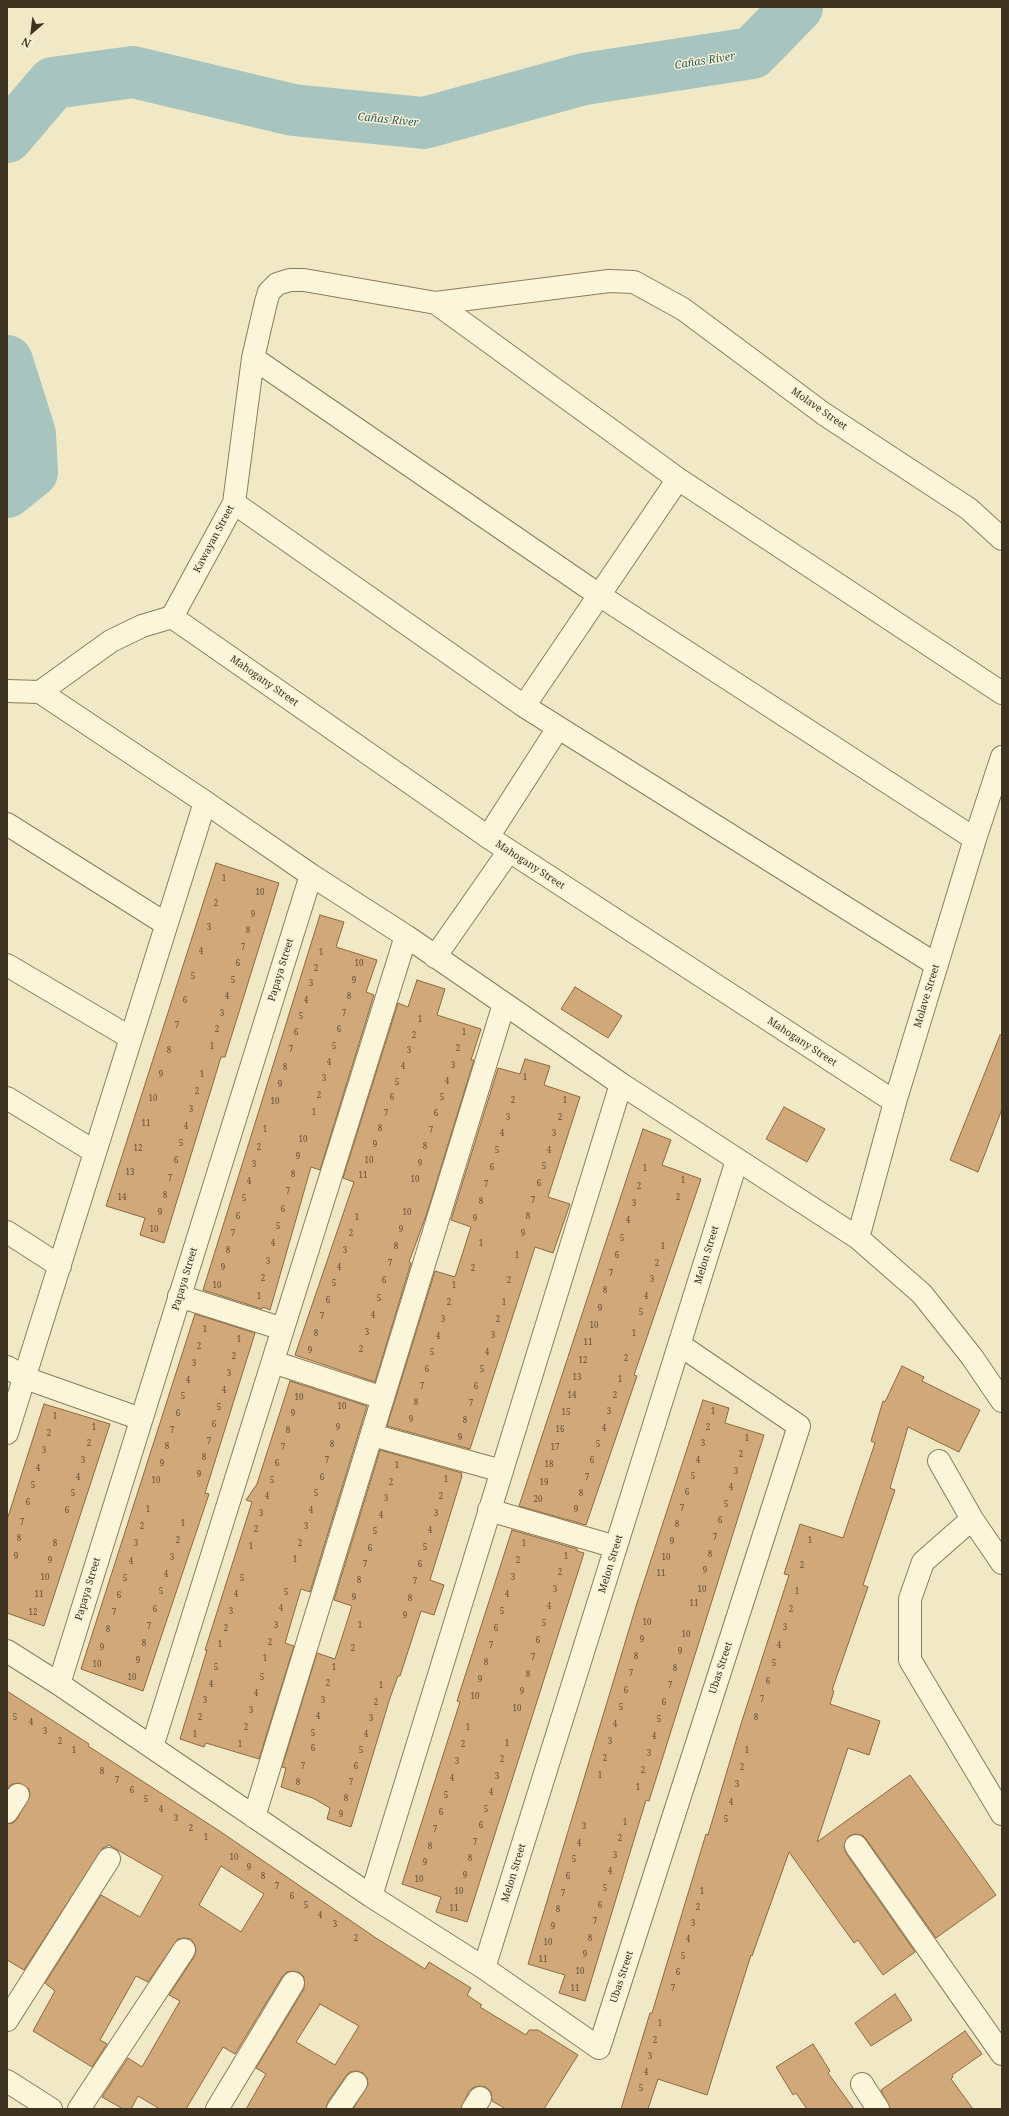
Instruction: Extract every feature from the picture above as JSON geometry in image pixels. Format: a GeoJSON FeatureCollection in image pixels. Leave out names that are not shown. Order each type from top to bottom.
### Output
{"type":"FeatureCollection","features":[{"type":"Feature","properties":{"kind":"street","name":"Kawayan Street"},"geometry":{"type":"LineString","coordinates":[[172,618],[234,503],[253,358],[269,292],[276,284],[290,280],[304,280],[436,303]]}},
{"type":"Feature","properties":{"kind":"street","name":"Molave Street"},"geometry":{"type":"LineString","coordinates":[[436,303],[609,281],[634,282],[683,309],[824,414],[969,509],[1002,539]]}},
{"type":"Feature","properties":{"kind":"street"},"geometry":{"type":"LineString","coordinates":[[436,303],[678,479],[1002,693]]}},
{"type":"Feature","properties":{"kind":"street"},"geometry":{"type":"LineString","coordinates":[[253,358],[599,595],[975,839]]}},
{"type":"Feature","properties":{"kind":"street"},"geometry":{"type":"LineString","coordinates":[[524,706],[678,479]]}},
{"type":"Feature","properties":{"kind":"street"},"geometry":{"type":"LineString","coordinates":[[234,503],[524,706],[936,965]]}},
{"type":"Feature","properties":{"kind":"street"},"geometry":{"type":"LineString","coordinates":[[40,692],[111,641],[142,626],[172,618]]}},
{"type":"Feature","properties":{"kind":"street","name":"Mahogany Street"},"geometry":{"type":"LineString","coordinates":[[172,618],[488,837],[895,1102]]}},
{"type":"Feature","properties":{"kind":"street"},"geometry":{"type":"LineString","coordinates":[[7,691],[40,692],[311,875],[406,936],[621,1084],[858,1238],[922,1294],[972,1357],[1002,1401]]}},
{"type":"Feature","properties":{"kind":"street"},"geometry":{"type":"LineString","coordinates":[[488,837],[558,728]]}},
{"type":"Feature","properties":{"kind":"street","name":"Molave Street"},"geometry":{"type":"LineString","coordinates":[[858,1238],[895,1102],[936,965],[1002,757]]}},
{"type":"Feature","properties":{"kind":"street"},"geometry":{"type":"LineString","coordinates":[[7,1433],[16,1372],[60,1266],[205,802]]}},
{"type":"Feature","properties":{"kind":"street"},"geometry":{"type":"LineString","coordinates":[[7,824],[166,924]]}},
{"type":"Feature","properties":{"kind":"street"},"geometry":{"type":"LineString","coordinates":[[435,957],[509,851]]}},
{"type":"Feature","properties":{"kind":"street","name":"Papaya Street"},"geometry":{"type":"LineString","coordinates":[[59,1684],[311,875]]}},
{"type":"Feature","properties":{"kind":"street"},"geometry":{"type":"LineString","coordinates":[[152,1747],[406,936]]}},
{"type":"Feature","properties":{"kind":"street"},"geometry":{"type":"LineString","coordinates":[[7,965],[131,1038]]}},
{"type":"Feature","properties":{"kind":"street"},"geometry":{"type":"LineString","coordinates":[[254,1817],[504,1004]]}},
{"type":"Feature","properties":{"kind":"street"},"geometry":{"type":"LineString","coordinates":[[371,1896],[621,1084]]}},
{"type":"Feature","properties":{"kind":"street"},"geometry":{"type":"LineString","coordinates":[[7,1098],[95,1152]]}},
{"type":"Feature","properties":{"kind":"street","name":"Melon Street"},"geometry":{"type":"LineString","coordinates":[[484,1968],[737,1160]]}},
{"type":"Feature","properties":{"kind":"street"},"geometry":{"type":"LineString","coordinates":[[7,1232],[60,1266]]}},
{"type":"Feature","properties":{"kind":"street"},"geometry":{"type":"LineString","coordinates":[[179,1296],[283,1329]]}},
{"type":"Feature","properties":{"kind":"street","name":"Ubas Street"},"geometry":{"type":"LineString","coordinates":[[484,1968],[600,2048],[799,1426],[680,1345]]}},
{"type":"Feature","properties":{"kind":"street"},"geometry":{"type":"LineString","coordinates":[[273,1362],[383,1398]]}},
{"type":"Feature","properties":{"kind":"street"},"geometry":{"type":"LineString","coordinates":[[16,1372],[141,1419]]}},
{"type":"Feature","properties":{"kind":"street"},"geometry":{"type":"LineString","coordinates":[[372,1435],[502,1471]]}},
{"type":"Feature","properties":{"kind":"street"},"geometry":{"type":"LineString","coordinates":[[939,1461],[972,1519],[1002,1563]]}},
{"type":"Feature","properties":{"kind":"street"},"geometry":{"type":"LineString","coordinates":[[489,1510],[616,1547]]}},
{"type":"Feature","properties":{"kind":"street"},"geometry":{"type":"LineString","coordinates":[[972,1519],[923,1562],[910,1599],[910,1660],[1002,1814]]}},
{"type":"Feature","properties":{"kind":"street"},"geometry":{"type":"LineString","coordinates":[[7,1651],[59,1684],[371,1896],[484,1968]]}},
{"type":"Feature","properties":{"kind":"street"},"geometry":{"type":"LineString","coordinates":[[856,1846],[1002,2054]]}},
{"type":"Feature","properties":{"kind":"street"},"geometry":{"type":"LineString","coordinates":[[7,2020],[109,1859]]}},
{"type":"Feature","properties":{"kind":"street"},"geometry":{"type":"LineString","coordinates":[[79,2109],[184,1950]]}},
{"type":"Feature","properties":{"kind":"street"},"geometry":{"type":"LineString","coordinates":[[218,2109],[293,1983]]}},
{"type":"Feature","properties":{"kind":"street"},"geometry":{"type":"LineString","coordinates":[[7,2081],[51,2109]]}},
{"type":"Feature","properties":{"kind":"street"},"geometry":{"type":"LineString","coordinates":[[338,2109],[356,2083]]}},
{"type":"Feature","properties":{"kind":"street"},"geometry":{"type":"LineString","coordinates":[[862,2084],[878,2109]]}},
{"type":"Feature","properties":{"kind":"building"},"geometry":{"type":"Polygon","coordinates":[[[216,863],[279,883],[225,1057],[221,1057],[164,1243],[140,1235],[145,1218],[106,1206],[216,863]]]}},
{"type":"Feature","properties":{"kind":"building"},"geometry":{"type":"Polygon","coordinates":[[[320,915],[344,922],[336,947],[377,960],[366,992],[374,995],[320,1170],[311,1167],[270,1310],[263,1307],[262,1309],[203,1290],[320,915]]]}},
{"type":"Feature","properties":{"kind":"building"},"geometry":{"type":"Polygon","coordinates":[[[417,980],[445,989],[437,1015],[481,1029],[471,1060],[474,1060],[427,1213],[409,1262],[411,1263],[375,1382],[295,1355],[354,1182],[343,1178],[398,1003],[408,1007],[417,980]]]}},
{"type":"Feature","properties":{"kind":"building"},"geometry":{"type":"Polygon","coordinates":[[[575,987],[622,1016],[608,1038],[561,1009],[575,987]]]}},
{"type":"Feature","properties":{"kind":"building"},"geometry":{"type":"Polygon","coordinates":[[[1000,1035],[1002,1036],[1002,1109],[978,1172],[950,1160],[1000,1035]]]}},
{"type":"Feature","properties":{"kind":"building"},"geometry":{"type":"Polygon","coordinates":[[[525,1059],[550,1066],[544,1085],[580,1097],[548,1197],[570,1204],[553,1253],[535,1247],[470,1449],[387,1426],[435,1271],[455,1277],[471,1227],[451,1220],[498,1068],[520,1074],[525,1059]]]}},
{"type":"Feature","properties":{"kind":"building"},"geometry":{"type":"Polygon","coordinates":[[[784,1107],[825,1129],[807,1162],[766,1139],[784,1107]]]}},
{"type":"Feature","properties":{"kind":"building"},"geometry":{"type":"Polygon","coordinates":[[[643,1129],[671,1140],[662,1165],[701,1179],[634,1375],[637,1376],[586,1525],[519,1506],[643,1129]]]}},
{"type":"Feature","properties":{"kind":"building"},"geometry":{"type":"Polygon","coordinates":[[[195,1314],[255,1333],[205,1493],[209,1494],[143,1691],[81,1669],[195,1314]]]}},
{"type":"Feature","properties":{"kind":"building"},"geometry":{"type":"Polygon","coordinates":[[[902,1366],[924,1377],[922,1381],[980,1410],[959,1452],[908,1427],[890,1488],[895,1490],[863,1585],[868,1587],[832,1690],[834,1691],[830,1704],[880,1721],[869,1755],[848,1748],[817,1842],[910,1775],[996,1895],[936,1938],[866,1839],[862,1835],[855,1834],[849,1836],[844,1847],[846,1853],[915,1952],[883,1975],[858,1940],[854,1943],[789,1852],[752,1956],[751,1955],[707,2095],[658,2079],[648,2109],[621,2109],[650,2013],[652,2013],[706,1834],[708,1835],[741,1724],[789,1575],[784,1574],[800,1524],[843,1538],[875,1443],[871,1441],[883,1401],[885,1402],[902,1366]]]}},
{"type":"Feature","properties":{"kind":"building"},"geometry":{"type":"Polygon","coordinates":[[[290,1381],[367,1406],[310,1592],[301,1589],[285,1643],[294,1646],[259,1759],[206,1743],[204,1747],[180,1739],[207,1650],[205,1650],[252,1502],[246,1500],[257,1484],[290,1381]]]}},
{"type":"Feature","properties":{"kind":"building"},"geometry":{"type":"Polygon","coordinates":[[[703,1400],[729,1408],[725,1423],[764,1435],[649,1801],[646,1800],[585,2001],[559,1993],[565,1975],[528,1964],[637,1603],[703,1400]]]}},
{"type":"Feature","properties":{"kind":"building"},"geometry":{"type":"Polygon","coordinates":[[[44,1404],[110,1424],[44,1626],[7,1613],[7,1520],[44,1404]]]}},
{"type":"Feature","properties":{"kind":"building"},"geometry":{"type":"Polygon","coordinates":[[[380,1450],[462,1473],[462,1476],[430,1580],[444,1585],[434,1615],[421,1611],[400,1676],[398,1676],[390,1698],[351,1827],[327,1819],[330,1808],[313,1798],[281,1787],[286,1768],[282,1767],[317,1653],[335,1659],[352,1606],[334,1600],[380,1450]]]}},
{"type":"Feature","properties":{"kind":"building"},"geometry":{"type":"Polygon","coordinates":[[[512,1530],[577,1549],[577,1551],[584,1553],[467,1922],[436,1912],[441,1897],[402,1884],[460,1702],[457,1701],[512,1530]]]}},
{"type":"Feature","properties":{"kind":"building"},"geometry":{"type":"Polygon","coordinates":[[[7,1691],[89,1744],[88,1746],[221,1832],[376,1938],[425,1969],[429,1962],[471,1988],[467,1995],[482,2005],[480,2007],[526,2035],[529,2030],[538,2030],[578,2055],[544,2109],[506,2109],[492,2101],[491,2092],[486,2087],[480,2086],[474,2087],[469,2091],[461,2109],[353,2109],[368,2084],[367,2078],[363,2073],[357,2071],[350,2072],[346,2076],[328,2102],[326,2109],[246,2109],[266,2074],[256,2068],[304,1989],[304,1977],[300,1973],[294,1971],[287,1972],[282,1977],[235,2054],[223,2047],[186,2109],[160,2109],[138,2096],[131,2109],[123,2109],[102,2097],[128,2058],[142,2067],[180,2001],[169,1995],[194,1957],[196,1951],[195,1945],[191,1939],[178,1939],[148,1982],[136,1976],[100,2040],[107,2044],[92,2067],[33,2031],[55,1991],[45,1983],[101,1895],[140,1917],[163,1876],[109,1845],[103,1848],[24,1970],[7,1960],[7,1824],[13,1823],[17,1819],[30,1795],[29,1789],[19,1783],[12,1784],[7,1789],[7,1691]],[[221,1866],[199,1905],[241,1932],[264,1894],[221,1866]],[[320,2004],[296,2042],[335,2065],[359,2026],[320,2004]]]}},
{"type":"Feature","properties":{"kind":"building"},"geometry":{"type":"Polygon","coordinates":[[[895,1994],[912,2020],[871,2046],[855,2023],[895,1994]]]}},
{"type":"Feature","properties":{"kind":"building"},"geometry":{"type":"Polygon","coordinates":[[[965,2031],[982,2054],[952,2075],[953,2077],[951,2079],[973,2109],[890,2109],[881,2090],[965,2031]]]}},
{"type":"Feature","properties":{"kind":"building"},"geometry":{"type":"Polygon","coordinates":[[[813,2044],[830,2071],[828,2073],[854,2109],[807,2109],[796,2093],[793,2095],[776,2067],[813,2044]]]}},
{"type":"Feature","properties":{"kind":"waterway","name":"Cañas River"},"geometry":{"type":"LineString","coordinates":[[7,137],[53,83],[133,72],[293,110],[424,123],[584,79],[752,53],[797,7]]}},
{"type":"Feature","properties":{"kind":"waterway","name":"Cañas River"},"geometry":{"type":"LineString","coordinates":[[7,361],[30,434],[32,472],[7,492]]}}]}
